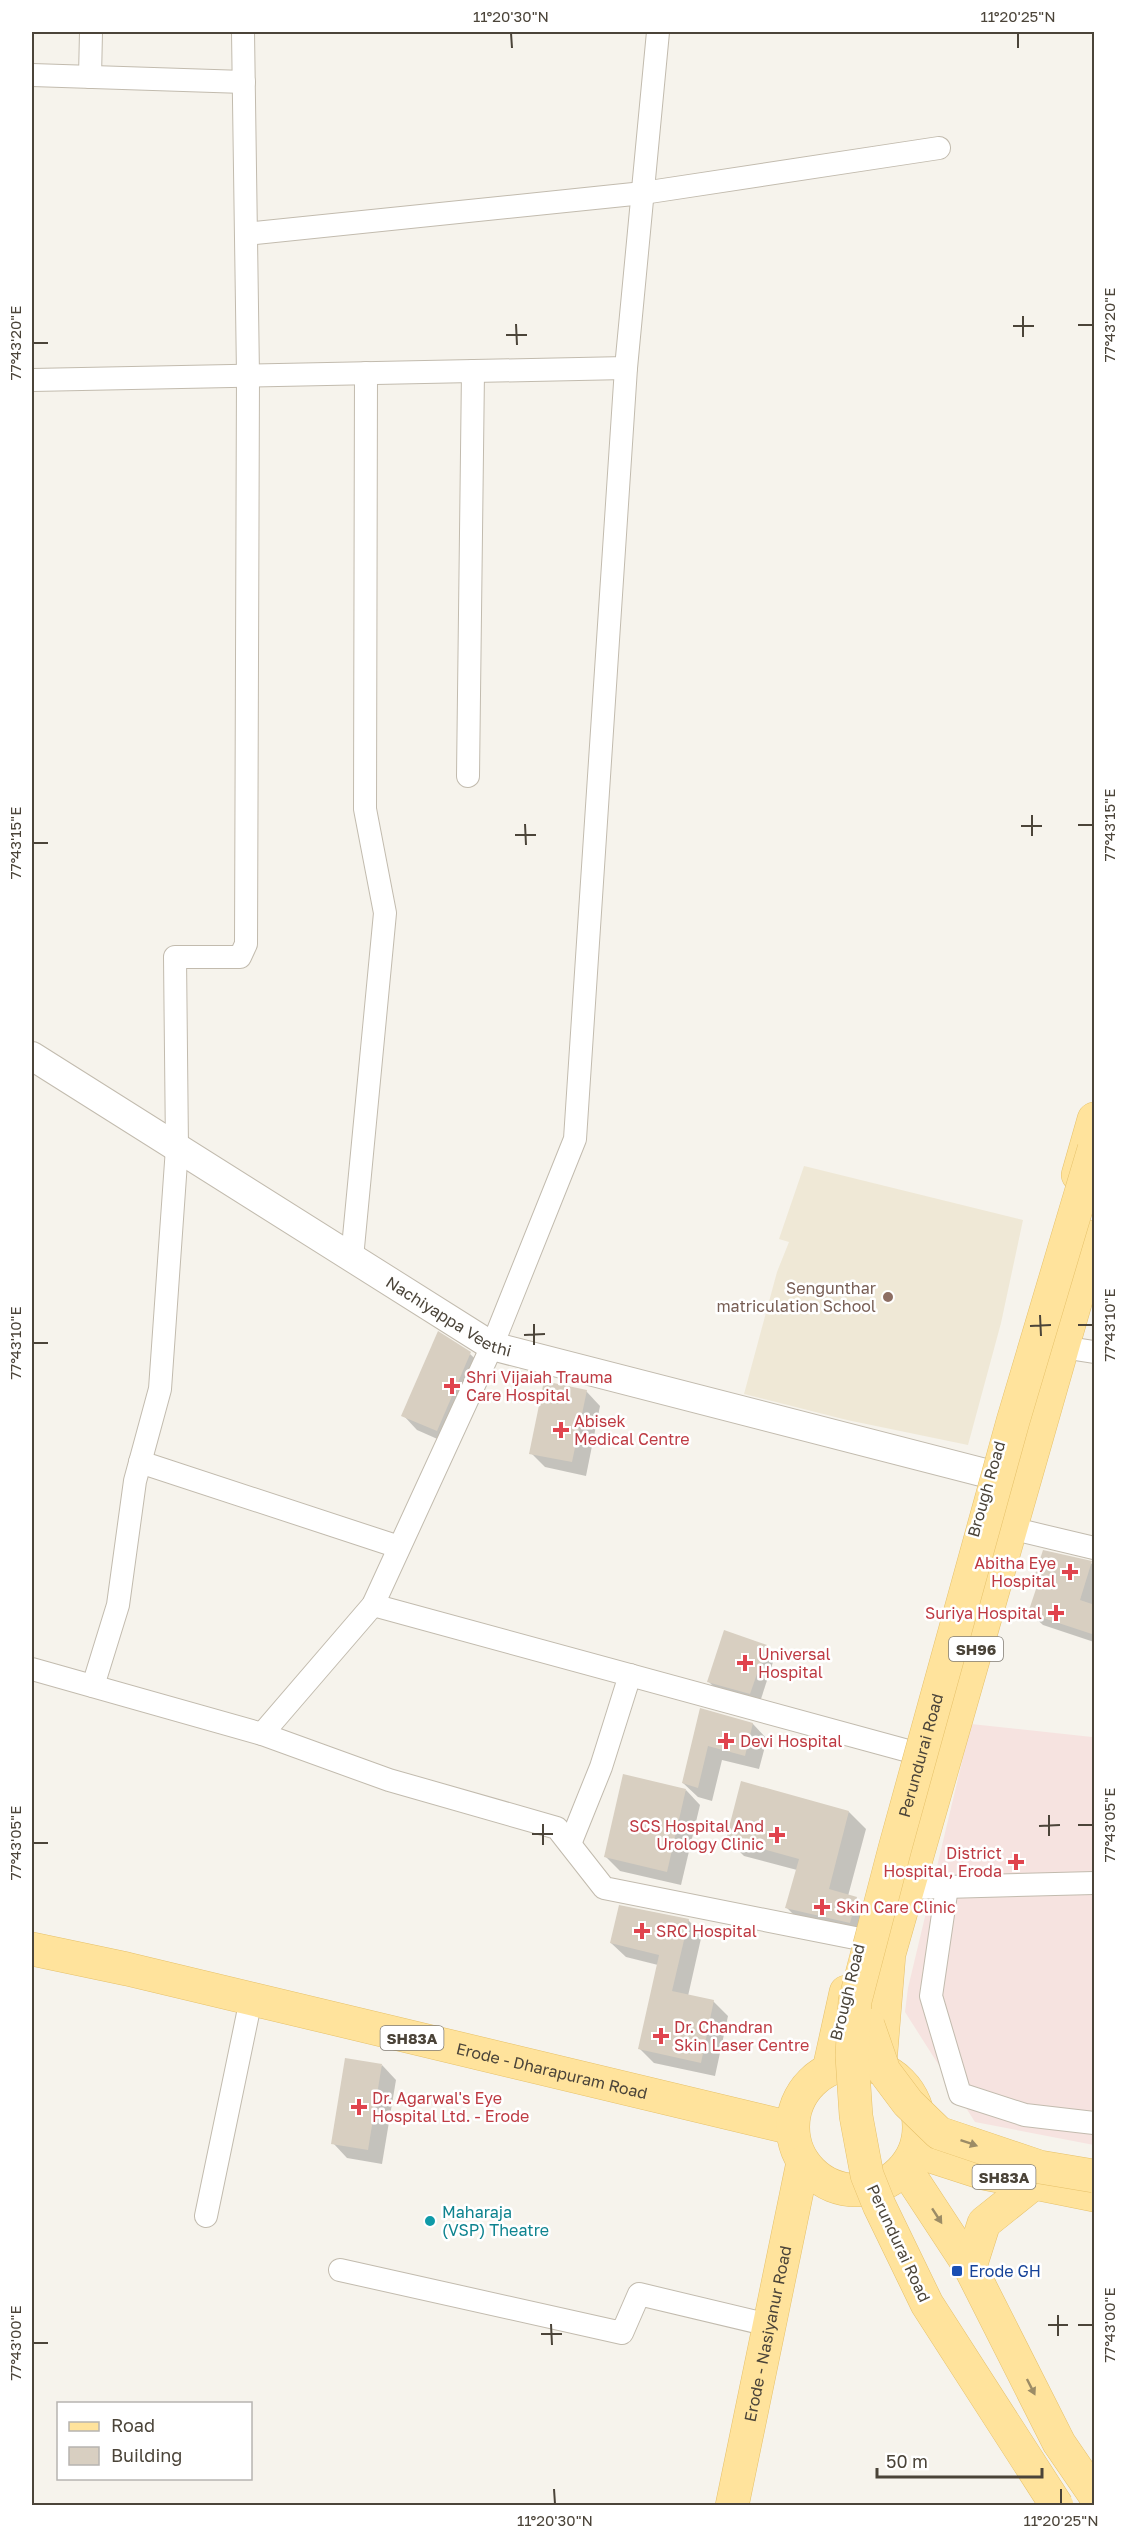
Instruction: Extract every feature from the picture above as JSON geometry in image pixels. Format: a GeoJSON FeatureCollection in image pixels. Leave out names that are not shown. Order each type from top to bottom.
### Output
{"type":"FeatureCollection","features":[{"type":"Feature","properties":{"kind":"main road","name":"Brough Road"},"geometry":{"type":"LineString","coordinates":[[829,2069],[860,1940],[912,1752],[1033,1321],[1095,1119]]}},
{"type":"Feature","properties":{"kind":"main road","name":"Perundurai Road"},"geometry":{"type":"LineString","coordinates":[[1057,2505],[927,2304],[879,2205],[867,2175],[856,2115],[852,2056],[855,2001],[895,1848],[1013,1421],[1095,1149]]}},
{"type":"Feature","properties":{"kind":"main road","name":"Perundurai Road"},"geometry":{"type":"LineString","coordinates":[[1076,2505],[991,2378],[904,2235],[879,2169],[865,2093],[868,2025],[876,1981],[900,1885],[1095,1190]]}},
{"type":"Feature","properties":{"kind":"main road","name":"Brough Road"},"geometry":{"type":"LineString","coordinates":[[880,2067],[889,1954],[1095,1237]]}},
{"type":"Feature","properties":{"kind":"main road","name":"Erode - Dharapuram Road"},"geometry":{"type":"LineString","coordinates":[[32,1949],[792,2128]]}},
{"type":"Feature","properties":{"kind":"main road"},"geometry":{"type":"LineString","coordinates":[[868,2025],[884,2071],[908,2103],[939,2133],[1040,2167],[1095,2176]]}},
{"type":"Feature","properties":{"kind":"main road"},"geometry":{"type":"LineString","coordinates":[[850,2063],[880,2067],[907,2088],[917,2108],[920,2130],[910,2159],[891,2181],[864,2190],[834,2186],[817,2177],[803,2162],[792,2128],[799,2100],[811,2082],[829,2069],[850,2063]]}},
{"type":"Feature","properties":{"kind":"main road"},"geometry":{"type":"LineString","coordinates":[[910,2159],[970,2266],[1059,2444],[1095,2494]]}},
{"type":"Feature","properties":{"kind":"main road","name":"SH83A"},"geometry":{"type":"LineString","coordinates":[[910,2159],[1095,2195]]}},
{"type":"Feature","properties":{"kind":"main road","name":"Erode - Nasiyanur Road"},"geometry":{"type":"LineString","coordinates":[[732,2505],[803,2162]]}},
{"type":"Feature","properties":{"kind":"main road"},"geometry":{"type":"LineString","coordinates":[[970,2266],[984,2223],[1034,2183]]}},
{"type":"Feature","properties":{"kind":"main road"},"geometry":{"type":"LineString","coordinates":[[864,2190],[903,2284],[1042,2505]]}},
{"type":"Feature","properties":{"kind":"street"},"geometry":{"type":"LineString","coordinates":[[90,77],[91,32]]}},
{"type":"Feature","properties":{"kind":"street"},"geometry":{"type":"LineString","coordinates":[[93,1686],[118,1605],[135,1481],[160,1389],[177,1148],[175,957],[240,957],[246,944],[248,375],[243,32]]}},
{"type":"Feature","properties":{"kind":"street"},"geometry":{"type":"LineString","coordinates":[[262,1734],[373,1605],[492,1346],[575,1139],[626,368],[658,32]]}},
{"type":"Feature","properties":{"kind":"street"},"geometry":{"type":"LineString","coordinates":[[32,75],[244,82]]}},
{"type":"Feature","properties":{"kind":"street"},"geometry":{"type":"LineString","coordinates":[[246,234],[643,193],[939,148]]}},
{"type":"Feature","properties":{"kind":"street"},"geometry":{"type":"LineString","coordinates":[[32,380],[626,368]]}},
{"type":"Feature","properties":{"kind":"street"},"geometry":{"type":"LineString","coordinates":[[468,776],[473,371]]}},
{"type":"Feature","properties":{"kind":"street"},"geometry":{"type":"LineString","coordinates":[[352,1258],[385,913],[365,809],[366,373]]}},
{"type":"Feature","properties":{"kind":"street","name":"Nachiyappa Veethi"},"geometry":{"type":"LineString","coordinates":[[32,1056],[492,1346],[1023,1482]]}},
{"type":"Feature","properties":{"kind":"street"},"geometry":{"type":"LineString","coordinates":[[1062,1347],[1095,1352]]}},
{"type":"Feature","properties":{"kind":"street"},"geometry":{"type":"LineString","coordinates":[[140,1462],[399,1547]]}},
{"type":"Feature","properties":{"kind":"street"},"geometry":{"type":"LineString","coordinates":[[1010,1528],[1095,1548]]}},
{"type":"Feature","properties":{"kind":"street"},"geometry":{"type":"LineString","coordinates":[[373,1605],[912,1752]]}},
{"type":"Feature","properties":{"kind":"street"},"geometry":{"type":"LineString","coordinates":[[32,1670],[262,1734],[389,1780],[557,1828],[604,1888],[860,1940]]}},
{"type":"Feature","properties":{"kind":"street"},"geometry":{"type":"LineString","coordinates":[[570,1844],[601,1767],[630,1675]]}},
{"type":"Feature","properties":{"kind":"street"},"geometry":{"type":"LineString","coordinates":[[908,1888],[1095,1882]]}},
{"type":"Feature","properties":{"kind":"street"},"geometry":{"type":"LineString","coordinates":[[947,1887],[932,1996],[960,2094],[1025,2115],[1095,2124]]}},
{"type":"Feature","properties":{"kind":"street"},"geometry":{"type":"LineString","coordinates":[[206,2216],[250,1999]]}},
{"type":"Feature","properties":{"kind":"street"},"geometry":{"type":"LineString","coordinates":[[340,2270],[622,2333],[639,2294],[769,2325]]}},
{"type":"Feature","properties":{"kind":"shaded area","name":"Sengunthar matriculation School"},"geometry":{"type":"Polygon","coordinates":[[[804,1166],[1023,1220],[1001,1323],[968,1445],[847,1420],[744,1394],[777,1272],[789,1242],[779,1239],[804,1166]]]}},
{"type":"Feature","properties":{"kind":"shaded area","name":"District Hospital, Eroda"},"geometry":{"type":"Polygon","coordinates":[[[971,1724],[1092,1737],[1094,1729],[1094,2145],[975,2122],[905,2012],[908,1988],[971,1724]]]}},
{"type":"Feature","properties":{"kind":"building"},"geometry":{"type":"Polygon","coordinates":[[[438,1331],[471,1352],[437,1431],[401,1416],[438,1331]]]}},
{"type":"Feature","properties":{"kind":"building"},"geometry":{"type":"Polygon","coordinates":[[[544,1381],[587,1390],[572,1462],[529,1454],[544,1381]]]}},
{"type":"Feature","properties":{"kind":"building"},"geometry":{"type":"Polygon","coordinates":[[[1043,1550],[1092,1561],[1080,1600],[1095,1605],[1095,1635],[1028,1613],[1038,1583],[1033,1581],[1043,1550]]]}},
{"type":"Feature","properties":{"kind":"building"},"geometry":{"type":"Polygon","coordinates":[[[724,1630],[767,1645],[750,1694],[707,1682],[724,1630]]]}},
{"type":"Feature","properties":{"kind":"building"},"geometry":{"type":"Polygon","coordinates":[[[700,1708],[753,1723],[745,1756],[708,1746],[698,1788],[682,1783],[700,1708]]]}},
{"type":"Feature","properties":{"kind":"building"},"geometry":{"type":"Polygon","coordinates":[[[623,1774],[686,1789],[667,1872],[604,1857],[623,1774]]]}},
{"type":"Feature","properties":{"kind":"building"},"geometry":{"type":"Polygon","coordinates":[[[741,1781],[849,1811],[829,1889],[857,1897],[850,1923],[785,1908],[799,1859],[726,1839],[741,1781]]]}},
{"type":"Feature","properties":{"kind":"building"},"geometry":{"type":"Polygon","coordinates":[[[619,1905],[689,1919],[672,1991],[714,2000],[701,2063],[638,2049],[659,1955],[610,1943],[619,1905]]]}},
{"type":"Feature","properties":{"kind":"building"},"geometry":{"type":"Polygon","coordinates":[[[345,2058],[382,2064],[368,2150],[331,2144],[345,2058]]]}},
{"type":"Feature","properties":{"kind":"place","name":"Sengunthar matriculation School"},"geometry":{"type":"Point","coordinates":[888,1297]}},
{"type":"Feature","properties":{"kind":"place","name":"Shri Vijaiah Trauma Care Hospital"},"geometry":{"type":"Point","coordinates":[452,1386]}},
{"type":"Feature","properties":{"kind":"place","name":"Abisek Medical Centre"},"geometry":{"type":"Point","coordinates":[561,1430]}},
{"type":"Feature","properties":{"kind":"place","name":"Abitha Eye Hospital"},"geometry":{"type":"Point","coordinates":[1070,1572]}},
{"type":"Feature","properties":{"kind":"place","name":"Suriya Hospital"},"geometry":{"type":"Point","coordinates":[1056,1613]}},
{"type":"Feature","properties":{"kind":"place","name":"Universal Hospital"},"geometry":{"type":"Point","coordinates":[745,1663]}},
{"type":"Feature","properties":{"kind":"place","name":"Devi Hospital"},"geometry":{"type":"Point","coordinates":[726,1741]}},
{"type":"Feature","properties":{"kind":"place","name":"SCS Hospital And Urology Clinic"},"geometry":{"type":"Point","coordinates":[777,1835]}},
{"type":"Feature","properties":{"kind":"place","name":"District Hospital, Eroda"},"geometry":{"type":"Point","coordinates":[1016,1862]}},
{"type":"Feature","properties":{"kind":"place","name":"Skin Care Clinic"},"geometry":{"type":"Point","coordinates":[822,1907]}},
{"type":"Feature","properties":{"kind":"place","name":"SRC Hospital"},"geometry":{"type":"Point","coordinates":[642,1931]}},
{"type":"Feature","properties":{"kind":"place","name":"Dr. Chandran Skin Laser Centre"},"geometry":{"type":"Point","coordinates":[661,2036]}},
{"type":"Feature","properties":{"kind":"place","name":"Dr. Agarwal's Eye Hospital Ltd. - Erode"},"geometry":{"type":"Point","coordinates":[359,2107]}},
{"type":"Feature","properties":{"kind":"place","name":"Maharaja (VSP) Theatre"},"geometry":{"type":"Point","coordinates":[430,2221]}},
{"type":"Feature","properties":{"kind":"place","name":"Erode GH"},"geometry":{"type":"Point","coordinates":[957,2271]}}]}
